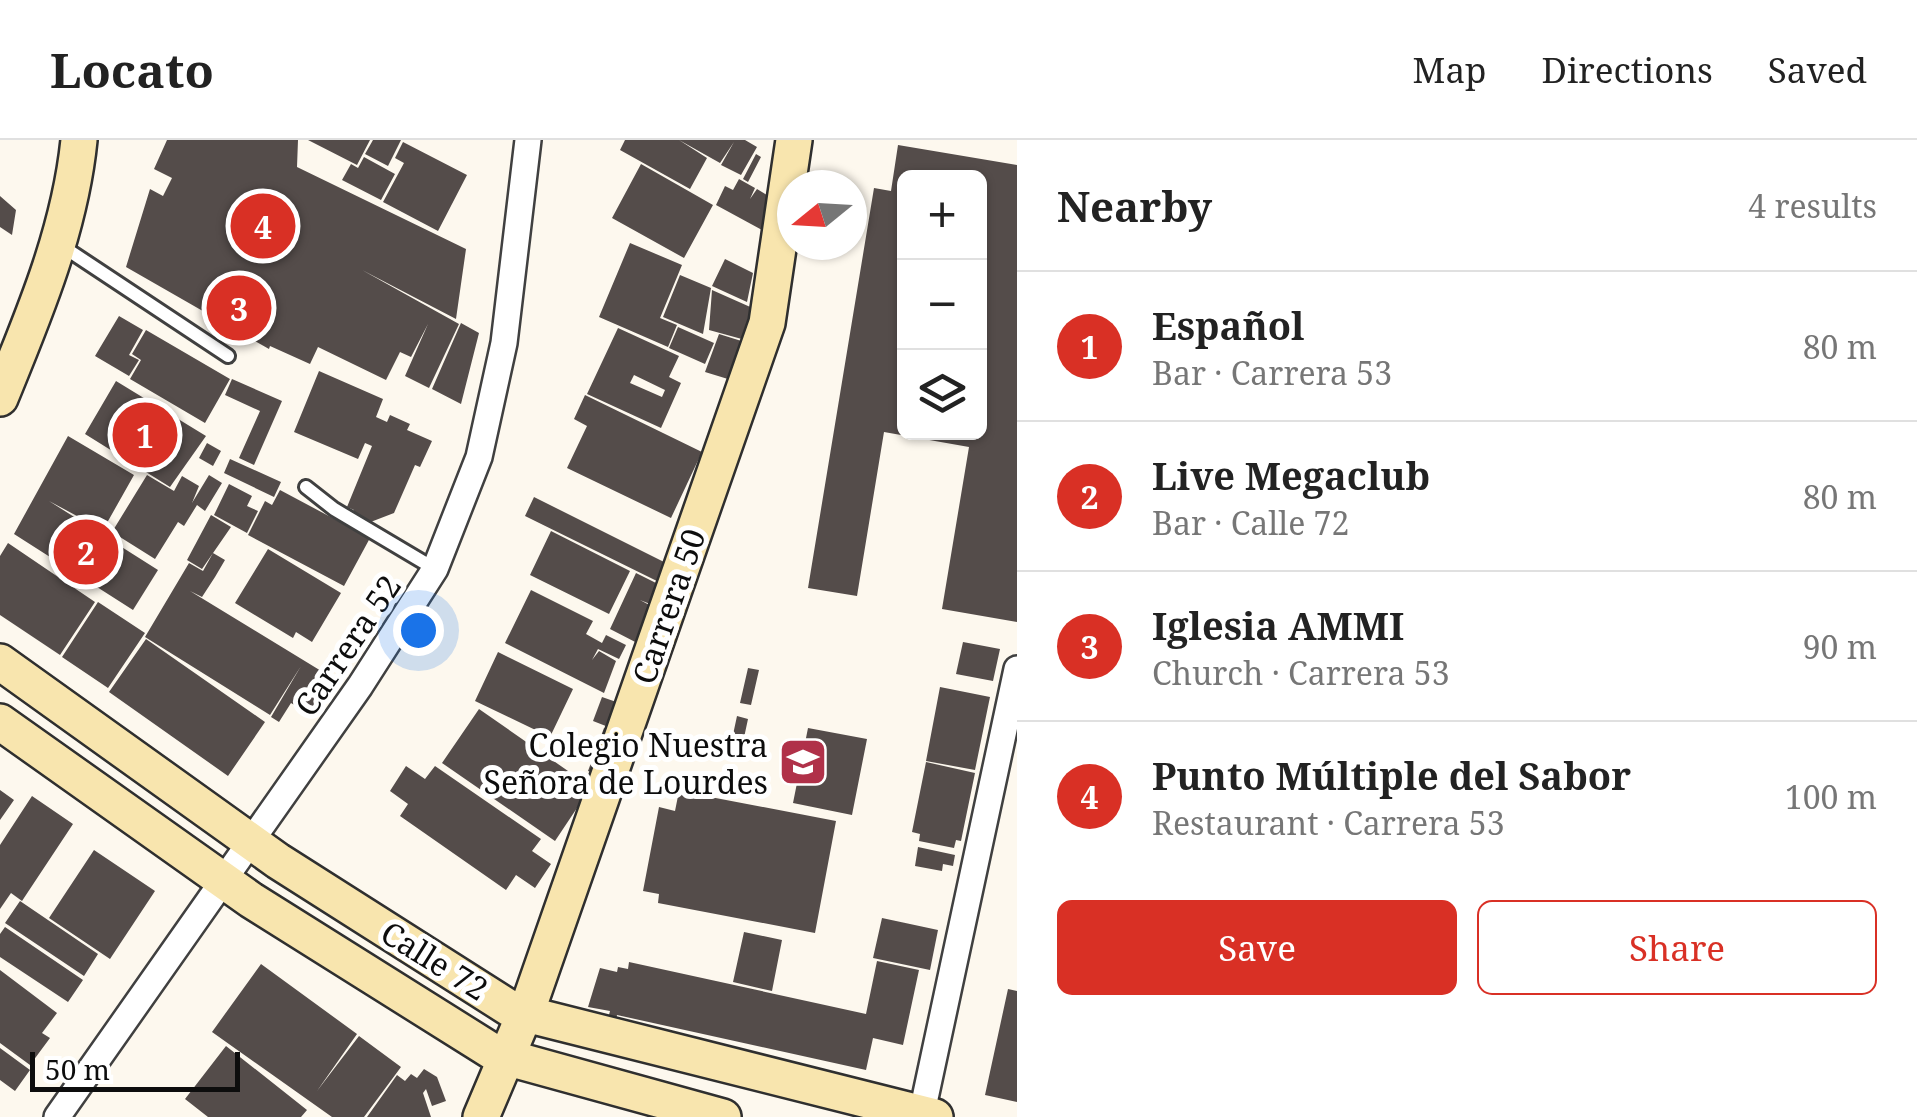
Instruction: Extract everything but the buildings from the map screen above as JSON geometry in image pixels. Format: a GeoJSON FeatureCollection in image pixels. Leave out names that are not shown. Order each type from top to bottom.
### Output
{"type":"FeatureCollection","features":[{"type":"Feature","properties":{"kind":"main road"},"geometry":{"type":"LineString","coordinates":[[0,398],[39,303],[76,179],[79,140]]}},
{"type":"Feature","properties":{"kind":"main road","name":"Carrera 50"},"geometry":{"type":"LineString","coordinates":[[481,1117],[524,1016],[768,323],[794,140]]}},
{"type":"Feature","properties":{"kind":"main road","name":"Calle 72"},"geometry":{"type":"LineString","coordinates":[[0,662],[250,841],[524,1016],[925,1116]]}},
{"type":"Feature","properties":{"kind":"main road","name":"Calle 72"},"geometry":{"type":"LineString","coordinates":[[0,722],[225,881],[507,1059],[722,1117]]}},
{"type":"Feature","properties":{"kind":"street","name":"Carrera 52"},"geometry":{"type":"LineString","coordinates":[[57,1117],[360,686],[435,569],[478,458],[504,343],[528,140]]}},
{"type":"Feature","properties":{"kind":"street"},"geometry":{"type":"LineString","coordinates":[[925,1116],[1017,669]]}},
{"type":"Feature","properties":{"kind":"lane"},"geometry":{"type":"LineString","coordinates":[[57,243],[228,356]]}},
{"type":"Feature","properties":{"kind":"lane"},"geometry":{"type":"LineString","coordinates":[[306,487],[435,569]]}},
{"type":"Feature","properties":{"kind":"place","name":"Punto Múltiple del Sabor"},"geometry":{"type":"Point","coordinates":[263,226]}},
{"type":"Feature","properties":{"kind":"place","name":"Iglesia AMMI"},"geometry":{"type":"Point","coordinates":[239,308]}},
{"type":"Feature","properties":{"kind":"place","name":"Español"},"geometry":{"type":"Point","coordinates":[145,435]}},
{"type":"Feature","properties":{"kind":"place","name":"Live Megaclub"},"geometry":{"type":"Point","coordinates":[86,552]}},
{"type":"Feature","properties":{"kind":"place","name":"Colegio Nuestra Señora de Lourdes"},"geometry":{"type":"Point","coordinates":[803,762]}}]}
